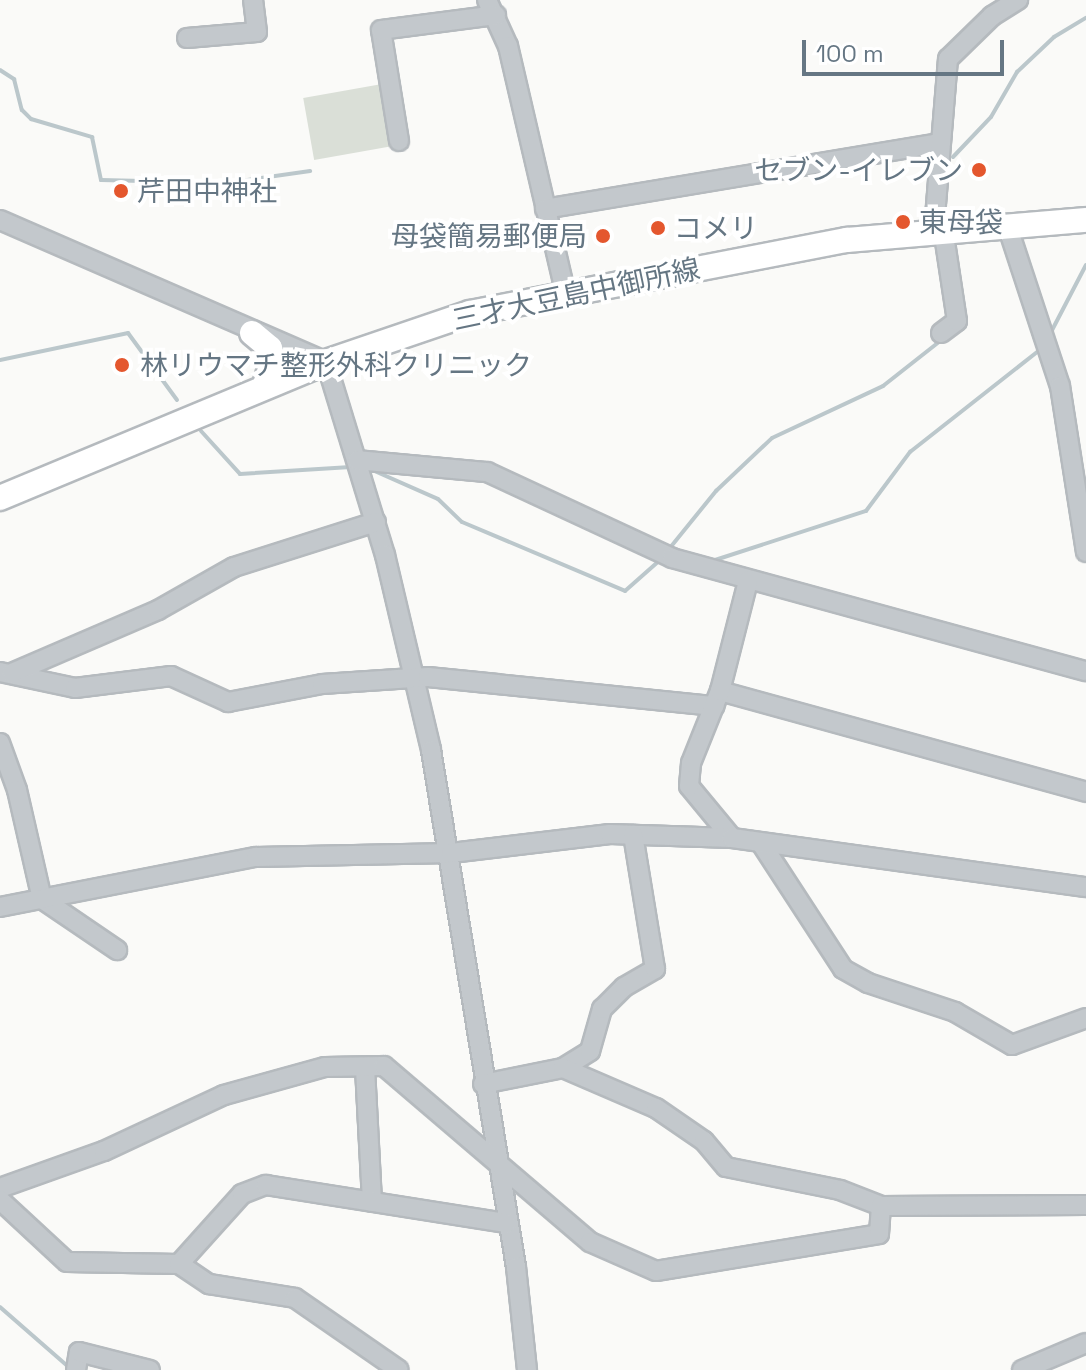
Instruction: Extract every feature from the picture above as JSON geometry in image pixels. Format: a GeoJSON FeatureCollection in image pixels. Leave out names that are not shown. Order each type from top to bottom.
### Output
{"type":"FeatureCollection","features":[{"type":"Feature","properties":{"kind":"main road","name":"三才大豆島中御所線"},"geometry":{"type":"LineString","coordinates":[[0,498],[326,362],[470,313],[565,291],[847,240],[939,229],[1086,220]]}},
{"type":"Feature","properties":{"kind":"main road"},"geometry":{"type":"LineString","coordinates":[[252,333],[270,348],[273,360],[264,387]]}},
{"type":"Feature","properties":{"kind":"street"},"geometry":{"type":"LineString","coordinates":[[187,38],[257,32],[253,0]]}},
{"type":"Feature","properties":{"kind":"street"},"geometry":{"type":"LineString","coordinates":[[946,330],[956,305],[939,229],[941,143],[948,59],[990,8],[1018,0]]}},
{"type":"Feature","properties":{"kind":"street"},"geometry":{"type":"LineString","coordinates":[[399,141],[381,30],[491,7],[508,46],[565,291]]}},
{"type":"Feature","properties":{"kind":"street"},"geometry":{"type":"LineString","coordinates":[[545,209],[941,143]]}},
{"type":"Feature","properties":{"kind":"street"},"geometry":{"type":"LineString","coordinates":[[0,220],[252,333],[326,362],[376,522],[417,678],[451,853],[527,1370]]}},
{"type":"Feature","properties":{"kind":"street"},"geometry":{"type":"LineString","coordinates":[[1007,225],[1060,386],[1083,511],[1086,552]]}},
{"type":"Feature","properties":{"kind":"street"},"geometry":{"type":"LineString","coordinates":[[357,460],[487,472],[666,555],[748,581],[1086,671]]}},
{"type":"Feature","properties":{"kind":"street"},"geometry":{"type":"LineString","coordinates":[[6,673],[158,610],[234,567],[376,522]]}},
{"type":"Feature","properties":{"kind":"street"},"geometry":{"type":"LineString","coordinates":[[732,838],[689,786],[691,763],[717,699],[748,581]]}},
{"type":"Feature","properties":{"kind":"street"},"geometry":{"type":"LineString","coordinates":[[6,673],[75,688],[171,676],[228,702],[322,684],[417,678],[717,699],[1086,792]]}},
{"type":"Feature","properties":{"kind":"street"},"geometry":{"type":"LineString","coordinates":[[0,743],[21,804],[42,899],[117,950]]}},
{"type":"Feature","properties":{"kind":"street"},"geometry":{"type":"LineString","coordinates":[[483,1084],[563,1068],[590,1051],[602,1009],[624,987],[655,969],[633,835]]}},
{"type":"Feature","properties":{"kind":"street"},"geometry":{"type":"LineString","coordinates":[[0,907],[256,857],[451,853],[633,835],[732,838],[1086,887]]}},
{"type":"Feature","properties":{"kind":"street"},"geometry":{"type":"LineString","coordinates":[[761,843],[835,958],[868,983],[955,1012],[1012,1045],[1086,1018]]}},
{"type":"Feature","properties":{"kind":"street"},"geometry":{"type":"LineString","coordinates":[[0,1188],[104,1151],[224,1095],[325,1067],[384,1066],[590,1242],[656,1271],[879,1234],[881,1206]]}},
{"type":"Feature","properties":{"kind":"street"},"geometry":{"type":"LineString","coordinates":[[365,1068],[372,1202]]}},
{"type":"Feature","properties":{"kind":"street"},"geometry":{"type":"LineString","coordinates":[[563,1068],[656,1108],[704,1141],[726,1167],[840,1190],[881,1206],[1086,1205]]}},
{"type":"Feature","properties":{"kind":"street"},"geometry":{"type":"LineString","coordinates":[[179,1264],[254,1187],[507,1223]]}},
{"type":"Feature","properties":{"kind":"street"},"geometry":{"type":"LineString","coordinates":[[0,1200],[67,1262],[179,1264],[209,1284],[295,1298],[399,1370]]}},
{"type":"Feature","properties":{"kind":"street"},"geometry":{"type":"LineString","coordinates":[[1022,1370],[1086,1343]]}},
{"type":"Feature","properties":{"kind":"street"},"geometry":{"type":"LineString","coordinates":[[76,1369],[79,1352],[150,1370]]}},
{"type":"Feature","properties":{"kind":"shaded area"},"geometry":{"type":"Polygon","coordinates":[[[382,84],[393,146],[314,160],[303,98],[382,84]]]}},
{"type":"Feature","properties":{"kind":"waterway"},"geometry":{"type":"LineString","coordinates":[[953,157],[991,117],[1017,72],[1054,37],[1086,18]]}},
{"type":"Feature","properties":{"kind":"waterway"},"geometry":{"type":"LineString","coordinates":[[0,70],[14,79],[22,110],[31,119],[92,137],[101,180],[226,183],[310,171]]}},
{"type":"Feature","properties":{"kind":"waterway"},"geometry":{"type":"LineString","coordinates":[[1049,336],[1086,265]]}},
{"type":"Feature","properties":{"kind":"waterway"},"geometry":{"type":"LineString","coordinates":[[0,360],[128,333],[177,400]]}},
{"type":"Feature","properties":{"kind":"waterway"},"geometry":{"type":"LineString","coordinates":[[669,549],[716,491],[772,438],[883,386],[944,338]]}},
{"type":"Feature","properties":{"kind":"waterway"},"geometry":{"type":"LineString","coordinates":[[712,561],[866,511],[910,452],[1041,349]]}},
{"type":"Feature","properties":{"kind":"waterway"},"geometry":{"type":"LineString","coordinates":[[201,431],[240,474],[351,467]]}},
{"type":"Feature","properties":{"kind":"waterway"},"geometry":{"type":"LineString","coordinates":[[370,469],[438,499],[462,522],[625,591],[661,559]]}},
{"type":"Feature","properties":{"kind":"waterway"},"geometry":{"type":"LineString","coordinates":[[0,1307],[70,1368]]}},
{"type":"Feature","properties":{"kind":"place","name":"セブン-イレブン"},"geometry":{"type":"Point","coordinates":[979,170]}},
{"type":"Feature","properties":{"kind":"place","name":"芹田中神社"},"geometry":{"type":"Point","coordinates":[121,191]}},
{"type":"Feature","properties":{"kind":"place","name":"東母袋"},"geometry":{"type":"Point","coordinates":[903,222]}},
{"type":"Feature","properties":{"kind":"place","name":"コメリ"},"geometry":{"type":"Point","coordinates":[658,228]}},
{"type":"Feature","properties":{"kind":"place","name":"母袋簡易郵便局"},"geometry":{"type":"Point","coordinates":[603,236]}},
{"type":"Feature","properties":{"kind":"place","name":"林リウマチ整形外科クリニック"},"geometry":{"type":"Point","coordinates":[122,365]}}]}
